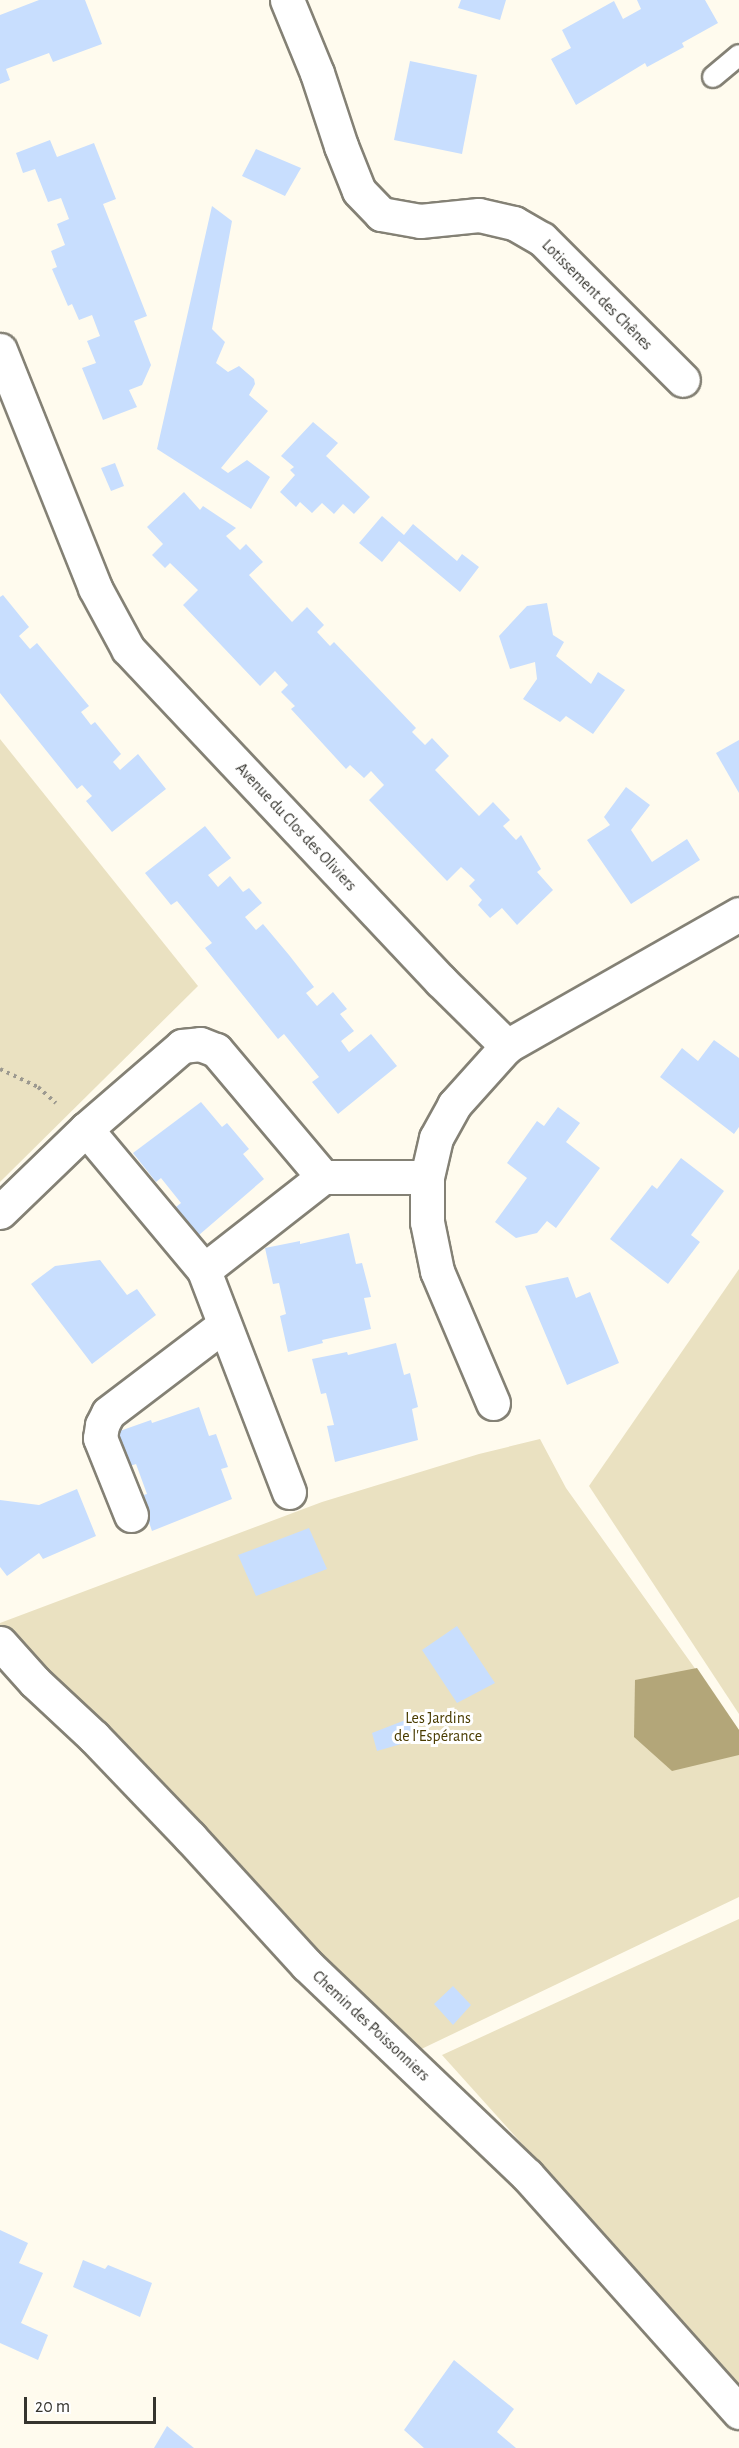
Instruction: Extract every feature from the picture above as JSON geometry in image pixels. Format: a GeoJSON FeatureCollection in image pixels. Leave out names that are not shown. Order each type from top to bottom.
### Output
{"type":"FeatureCollection","features":[{"type":"Feature","properties":{"kind":"street","name":"Lotissement des Chênes"},"geometry":{"type":"LineString","coordinates":[[287,0],[317,73],[340,146],[359,191],[381,214],[420,221],[479,215],[514,223],[542,239],[683,380]]}},
{"type":"Feature","properties":{"kind":"street","name":"Avenue du Clos des Oliviers"},"geometry":{"type":"LineString","coordinates":[[0,350],[95,588],[128,649],[441,981],[507,1046]]}},
{"type":"Feature","properties":{"kind":"street"},"geometry":{"type":"LineString","coordinates":[[493,1403],[437,1271],[427,1222],[427,1177],[436,1138],[454,1105],[507,1046],[739,914]]}},
{"type":"Feature","properties":{"kind":"street"},"geometry":{"type":"LineString","coordinates":[[0,1212],[86,1129],[182,1046],[200,1044],[216,1050],[323,1177]]}},
{"type":"Feature","properties":{"kind":"street"},"geometry":{"type":"LineString","coordinates":[[86,1129],[204,1270],[288,1492]]}},
{"type":"Feature","properties":{"kind":"street"},"geometry":{"type":"LineString","coordinates":[[204,1270],[323,1177],[427,1177]]}},
{"type":"Feature","properties":{"kind":"street"},"geometry":{"type":"LineString","coordinates":[[131,1515],[100,1438],[102,1425],[108,1413],[224,1325]]}},
{"type":"Feature","properties":{"kind":"street","name":"Chemin des Poissonniers"},"geometry":{"type":"LineString","coordinates":[[0,1643],[35,1682],[100,1744],[190,1837],[308,1965],[527,2175],[739,2412]]}},
{"type":"Feature","properties":{"kind":"lane"},"geometry":{"type":"LineString","coordinates":[[713,77],[739,55]]}},
{"type":"Feature","properties":{"kind":"path"},"geometry":{"type":"LineString","coordinates":[[0,1069],[38,1087],[86,1129]]}},
{"type":"Feature","properties":{"kind":"green space"},"geometry":{"type":"Polygon","coordinates":[[[0,739],[198,986],[0,1182],[0,739]]]}},
{"type":"Feature","properties":{"kind":"green space"},"geometry":{"type":"Polygon","coordinates":[[[739,1269],[739,1714],[589,1486],[739,1269]]]}},
{"type":"Feature","properties":{"kind":"green space","name":"Les Jardins de l'Espérance"},"geometry":{"type":"Polygon","coordinates":[[[540,1439],[566,1488],[739,1730],[739,1897],[413,2053],[0,1627],[0,1623],[322,1502],[479,1454],[540,1439]]]}},
{"type":"Feature","properties":{"kind":"green space"},"geometry":{"type":"Polygon","coordinates":[[[739,1919],[739,2385],[442,2055],[739,1919]]]}},
{"type":"Feature","properties":{"kind":"shaded area"},"geometry":{"type":"Polygon","coordinates":[[[697,1668],[739,1730],[739,1755],[672,1771],[634,1737],[635,1680],[697,1668]]]}},
{"type":"Feature","properties":{"kind":"building"},"geometry":{"type":"Polygon","coordinates":[[[39,0],[85,0],[102,44],[53,62],[49,53],[6,69],[10,80],[0,84],[0,15],[39,0]]]}},
{"type":"Feature","properties":{"kind":"building"},"geometry":{"type":"Polygon","coordinates":[[[461,0],[506,0],[500,20],[458,8],[461,0]]]}},
{"type":"Feature","properties":{"kind":"building"},"geometry":{"type":"Polygon","coordinates":[[[637,0],[705,0],[718,23],[682,43],[684,47],[647,67],[645,63],[576,105],[551,59],[571,48],[562,30],[614,1],[623,19],[641,9],[637,0]]]}},
{"type":"Feature","properties":{"kind":"building"},"geometry":{"type":"Polygon","coordinates":[[[410,61],[477,75],[462,154],[394,140],[410,61]]]}},
{"type":"Feature","properties":{"kind":"building"},"geometry":{"type":"Polygon","coordinates":[[[50,140],[57,157],[94,143],[116,199],[103,204],[147,316],[134,321],[151,365],[142,385],[129,390],[137,407],[103,420],[82,368],[96,363],[87,341],[100,336],[92,315],[79,320],[72,304],[68,306],[52,269],[57,267],[51,251],[65,245],[57,224],[69,219],[61,198],[48,202],[35,169],[23,173],[16,153],[50,140]]]}},
{"type":"Feature","properties":{"kind":"building"},"geometry":{"type":"Polygon","coordinates":[[[256,149],[301,168],[285,196],[242,176],[256,149]]]}},
{"type":"Feature","properties":{"kind":"building"},"geometry":{"type":"Polygon","coordinates":[[[212,206],[232,221],[212,329],[225,342],[216,363],[228,372],[239,366],[254,379],[255,384],[249,395],[268,411],[221,468],[228,473],[247,460],[270,477],[251,509],[157,449],[212,206]]]}},
{"type":"Feature","properties":{"kind":"building"},"geometry":{"type":"Polygon","coordinates":[[[313,422],[338,443],[326,456],[370,497],[354,514],[343,504],[334,514],[322,503],[312,513],[300,502],[296,507],[280,492],[295,475],[290,470],[294,467],[281,456],[313,422]]]}},
{"type":"Feature","properties":{"kind":"building"},"geometry":{"type":"Polygon","coordinates":[[[115,463],[124,486],[111,491],[101,468],[115,463]]]}},
{"type":"Feature","properties":{"kind":"building"},"geometry":{"type":"Polygon","coordinates":[[[184,492],[200,510],[203,506],[236,528],[226,536],[240,550],[246,544],[263,562],[249,575],[292,622],[307,607],[324,625],[317,632],[330,646],[334,642],[416,728],[412,732],[425,745],[432,738],[449,756],[435,770],[479,816],[493,802],[510,820],[503,826],[516,840],[521,835],[541,869],[537,872],[553,890],[517,925],[502,908],[490,918],[478,905],[482,900],[469,886],[475,880],[461,867],[447,881],[369,800],[384,785],[371,771],[364,778],[350,765],[346,769],[291,709],[295,706],[281,692],[288,685],[275,671],[260,686],[183,605],[198,590],[170,563],[165,568],[152,555],[163,544],[147,527],[184,492]]]}},
{"type":"Feature","properties":{"kind":"building"},"geometry":{"type":"Polygon","coordinates":[[[382,516],[404,535],[413,524],[457,561],[462,554],[479,567],[460,592],[399,541],[382,562],[359,543],[382,516]]]}},
{"type":"Feature","properties":{"kind":"building"},"geometry":{"type":"Polygon","coordinates":[[[3,595],[29,627],[19,636],[30,649],[37,643],[89,706],[81,712],[91,725],[95,722],[121,754],[113,762],[120,770],[138,754],[166,789],[112,832],[86,801],[92,796],[82,785],[77,789],[0,693],[0,597],[3,595]]]}},
{"type":"Feature","properties":{"kind":"building"},"geometry":{"type":"Polygon","coordinates":[[[547,603],[553,635],[564,642],[556,656],[591,684],[598,672],[625,690],[593,734],[566,716],[560,722],[523,699],[537,679],[535,662],[510,669],[499,636],[527,606],[547,603]]]}},
{"type":"Feature","properties":{"kind":"building"},"geometry":{"type":"Polygon","coordinates":[[[739,740],[739,793],[716,753],[739,740]]]}},
{"type":"Feature","properties":{"kind":"building"},"geometry":{"type":"Polygon","coordinates":[[[626,787],[650,805],[631,830],[652,862],[687,839],[700,860],[631,904],[587,840],[610,825],[604,817],[626,787]]]}},
{"type":"Feature","properties":{"kind":"building"},"geometry":{"type":"Polygon","coordinates":[[[205,826],[231,858],[208,875],[218,887],[230,876],[243,892],[249,888],[262,903],[245,917],[256,930],[263,924],[289,955],[314,987],[306,993],[317,1006],[333,992],[347,1009],[340,1014],[354,1031],[341,1041],[349,1052],[371,1034],[397,1066],[338,1114],[312,1082],[319,1077],[284,1034],[278,1039],[205,948],[212,943],[177,901],[171,905],[145,873],[205,826]]]}},
{"type":"Feature","properties":{"kind":"building"},"geometry":{"type":"Polygon","coordinates":[[[714,1040],[739,1058],[739,1127],[734,1134],[660,1077],[682,1048],[698,1061],[714,1040]]]}},
{"type":"Feature","properties":{"kind":"building"},"geometry":{"type":"Polygon","coordinates":[[[201,1102],[222,1127],[227,1123],[249,1149],[243,1154],[264,1179],[199,1235],[176,1207],[181,1203],[161,1178],[156,1182],[133,1153],[201,1102]]]}},
{"type":"Feature","properties":{"kind":"building"},"geometry":{"type":"Polygon","coordinates":[[[558,1107],[580,1123],[566,1142],[600,1168],[556,1228],[547,1221],[537,1233],[516,1238],[495,1222],[527,1178],[507,1163],[537,1121],[544,1126],[558,1107]]]}},
{"type":"Feature","properties":{"kind":"building"},"geometry":{"type":"Polygon","coordinates":[[[681,1158],[724,1191],[691,1235],[700,1242],[668,1284],[610,1239],[652,1185],[657,1189],[681,1158]]]}},
{"type":"Feature","properties":{"kind":"building"},"geometry":{"type":"Polygon","coordinates":[[[349,1233],[356,1264],[362,1263],[371,1297],[364,1298],[371,1329],[322,1340],[323,1343],[288,1352],[280,1316],[286,1314],[279,1283],[273,1284],[265,1248],[300,1241],[300,1244],[349,1233]]]}},
{"type":"Feature","properties":{"kind":"building"},"geometry":{"type":"Polygon","coordinates":[[[100,1260],[127,1295],[137,1289],[156,1315],[92,1364],[31,1284],[55,1266],[100,1260]]]}},
{"type":"Feature","properties":{"kind":"building"},"geometry":{"type":"Polygon","coordinates":[[[568,1277],[576,1298],[590,1292],[619,1363],[567,1385],[525,1286],[568,1277]]]}},
{"type":"Feature","properties":{"kind":"building"},"geometry":{"type":"Polygon","coordinates":[[[396,1343],[404,1375],[410,1373],[418,1407],[412,1409],[418,1440],[335,1462],[327,1426],[334,1425],[326,1393],[321,1394],[312,1359],[347,1352],[348,1355],[396,1343]]]}},
{"type":"Feature","properties":{"kind":"building"},"geometry":{"type":"Polygon","coordinates":[[[199,1407],[209,1436],[216,1434],[228,1467],[221,1469],[232,1499],[152,1531],[140,1496],[147,1494],[136,1464],[130,1466],[117,1432],[199,1407]]]}},
{"type":"Feature","properties":{"kind":"building"},"geometry":{"type":"Polygon","coordinates":[[[77,1489],[96,1536],[43,1559],[39,1553],[7,1576],[0,1567],[0,1500],[39,1505],[77,1489]]]}},
{"type":"Feature","properties":{"kind":"building"},"geometry":{"type":"Polygon","coordinates":[[[309,1528],[327,1569],[256,1596],[238,1555],[309,1528]]]}},
{"type":"Feature","properties":{"kind":"building"},"geometry":{"type":"Polygon","coordinates":[[[457,1626],[495,1683],[457,1703],[422,1650],[457,1626]]]}},
{"type":"Feature","properties":{"kind":"building"},"geometry":{"type":"Polygon","coordinates":[[[408,1719],[415,1740],[377,1751],[372,1733],[408,1719]]]}},
{"type":"Feature","properties":{"kind":"building"},"geometry":{"type":"Polygon","coordinates":[[[453,1986],[471,2005],[453,2025],[434,2004],[453,1986]]]}},
{"type":"Feature","properties":{"kind":"building"},"geometry":{"type":"Polygon","coordinates":[[[0,2230],[28,2243],[19,2263],[43,2273],[21,2323],[48,2335],[38,2360],[0,2343],[0,2230]]]}},
{"type":"Feature","properties":{"kind":"building"},"geometry":{"type":"Polygon","coordinates":[[[83,2260],[105,2269],[108,2265],[152,2283],[140,2317],[73,2287],[83,2260]]]}},
{"type":"Feature","properties":{"kind":"building"},"geometry":{"type":"Polygon","coordinates":[[[454,2360],[514,2409],[497,2432],[516,2448],[424,2448],[404,2430],[454,2360]]]}},
{"type":"Feature","properties":{"kind":"building"},"geometry":{"type":"Polygon","coordinates":[[[167,2426],[194,2448],[154,2448],[167,2426]]]}}]}
